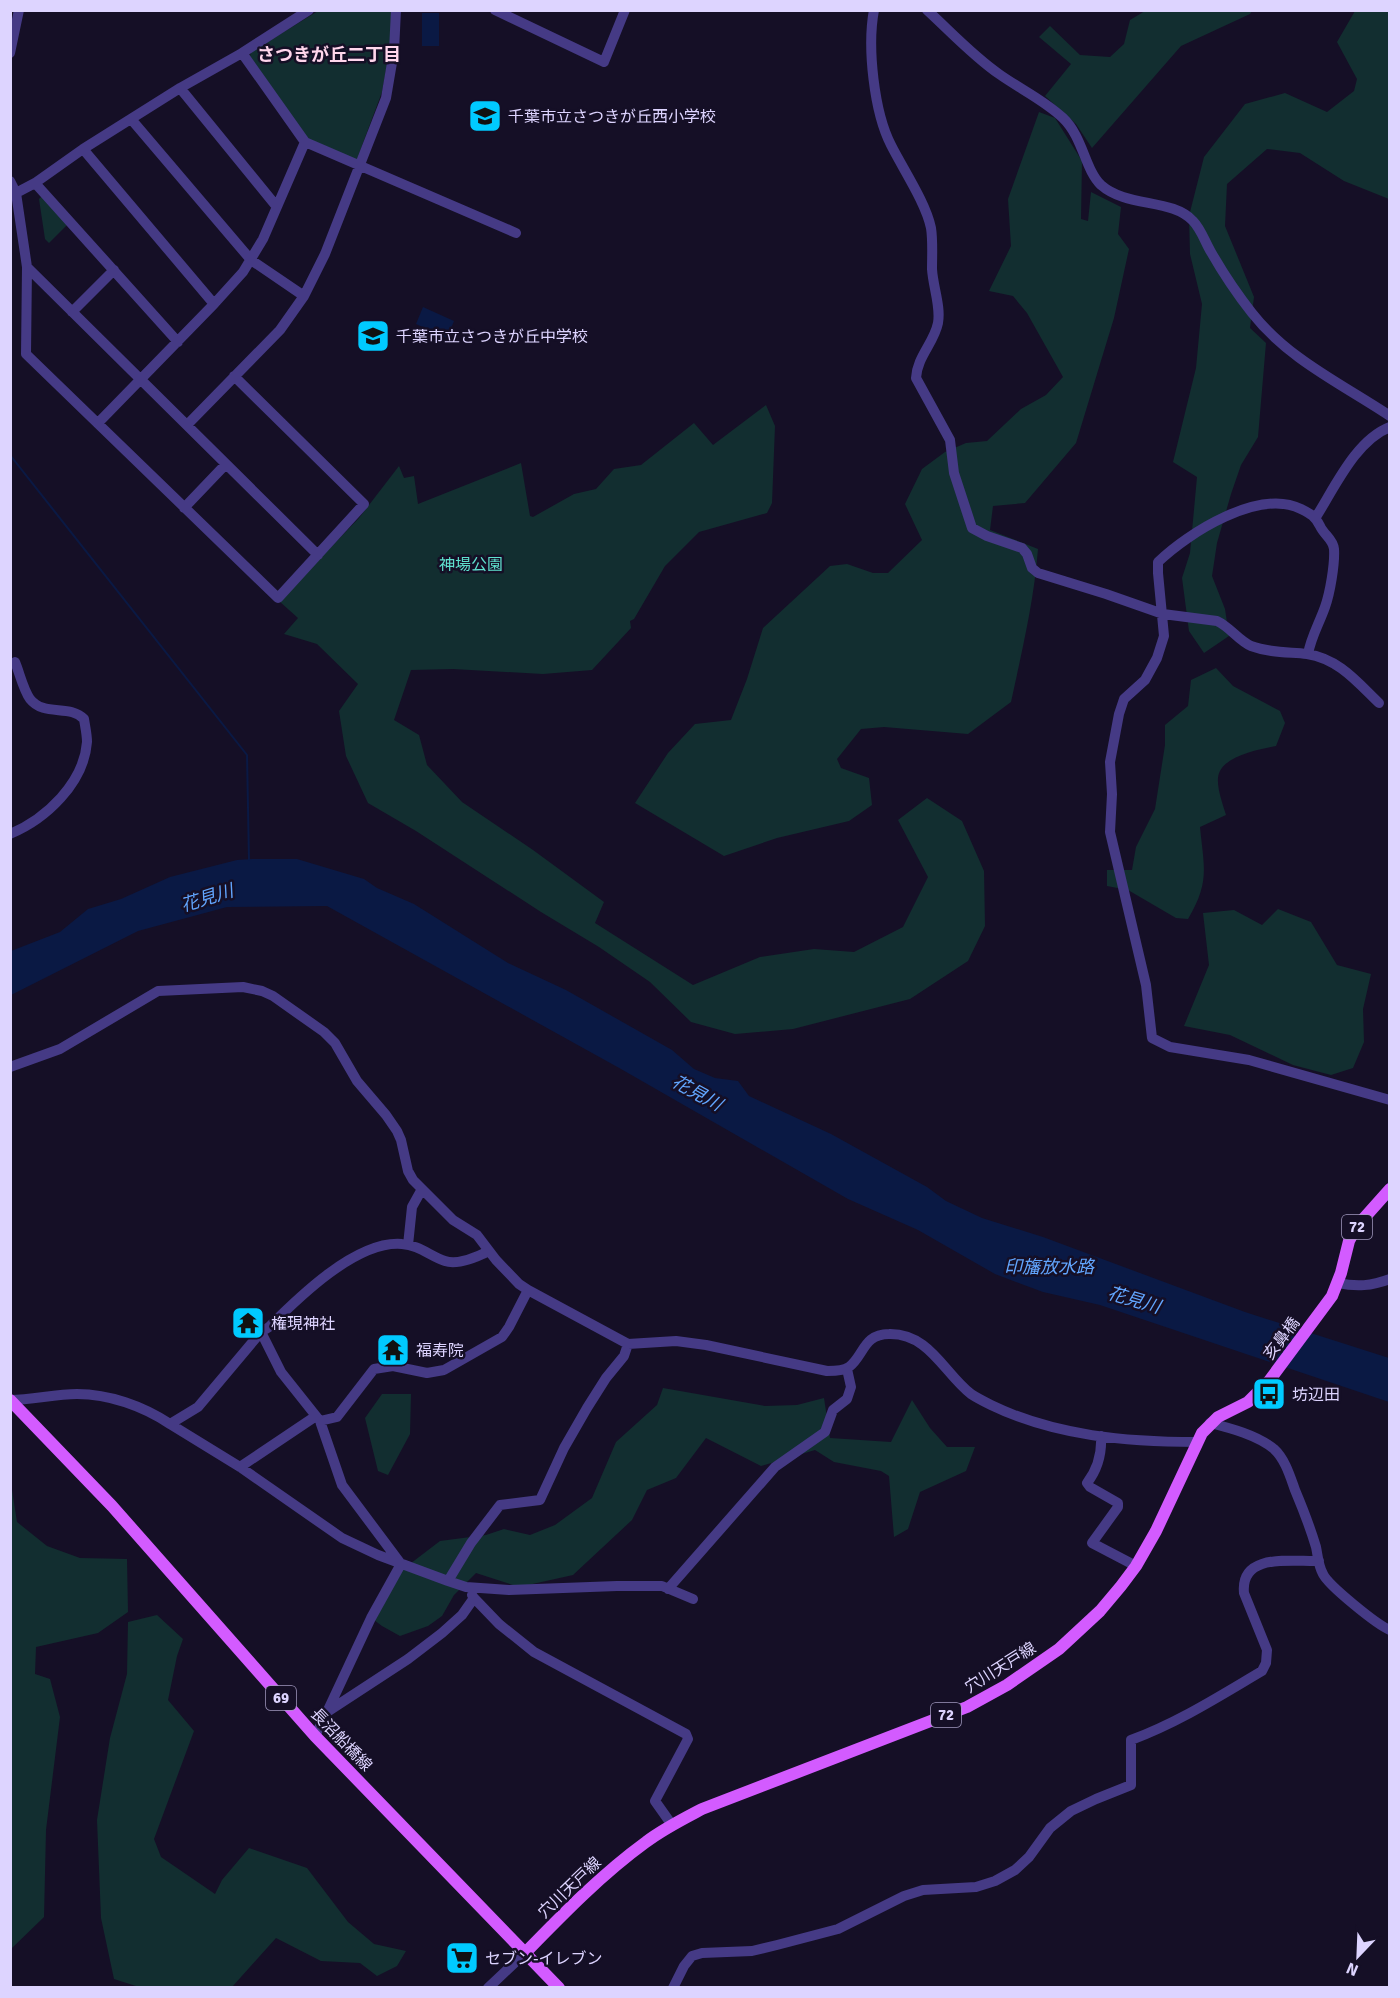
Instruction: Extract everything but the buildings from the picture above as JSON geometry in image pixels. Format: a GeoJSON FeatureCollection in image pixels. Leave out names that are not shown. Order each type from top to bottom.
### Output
{"type":"FeatureCollection","features":[{"type":"Feature","properties":{"kind":"main road","name":"72"},"geometry":{"type":"LineString","coordinates":[[1338,1282],[1348,1240],[1389,1188]]}},
{"type":"Feature","properties":{"kind":"main road","name":"亥鼻橋"},"geometry":{"type":"LineString","coordinates":[[1274,1374],[1332,1296],[1338,1282]]}},
{"type":"Feature","properties":{"kind":"main road","name":"穴川天戸線"},"geometry":{"type":"LineString","coordinates":[[526,1952],[592,1886],[648,1840],[672,1825],[702,1809],[951,1713],[992,1695],[1039,1664],[1079,1632],[1100,1611],[1136,1566],[1164,1514],[1197,1442],[1210,1423],[1248,1402],[1262,1390],[1274,1374]]}},
{"type":"Feature","properties":{"kind":"main road","name":"長沼船橋線"},"geometry":{"type":"LineString","coordinates":[[11,1400],[112,1506],[315,1736],[559,1988]]}},
{"type":"Feature","properties":{"kind":"street"},"geometry":{"type":"LineString","coordinates":[[10,53],[19,10]]}},
{"type":"Feature","properties":{"kind":"street"},"geometry":{"type":"LineString","coordinates":[[16,193],[35,183],[83,149],[180,88],[242,53],[309,10]]}},
{"type":"Feature","properties":{"kind":"street"},"geometry":{"type":"LineString","coordinates":[[187,425],[280,330],[304,296],[325,254],[386,98],[394,51],[396,10]]}},
{"type":"Feature","properties":{"kind":"street"},"geometry":{"type":"LineString","coordinates":[[495,10],[604,62],[625,10]]}},
{"type":"Feature","properties":{"kind":"street"},"geometry":{"type":"LineString","coordinates":[[874,10],[870,44],[871,65],[884,126],[927,215],[932,236],[932,271],[939,316],[937,326],[916,370],[916,378],[950,440],[954,473],[972,528],[987,536],[1022,548],[1032,568],[1038,573],[1163,614],[1217,621],[1248,644],[1262,650],[1308,654],[1331,661],[1349,672],[1380,703]]}},
{"type":"Feature","properties":{"kind":"street"},"geometry":{"type":"LineString","coordinates":[[927,10],[992,69],[1041,100],[1063,118],[1074,132],[1100,184],[1126,198],[1179,211],[1193,220],[1238,294],[1267,330],[1313,368],[1389,416]]}},
{"type":"Feature","properties":{"kind":"street"},"geometry":{"type":"LineString","coordinates":[[242,53],[305,142],[516,233]]}},
{"type":"Feature","properties":{"kind":"street"},"geometry":{"type":"LineString","coordinates":[[180,88],[277,207]]}},
{"type":"Feature","properties":{"kind":"street"},"geometry":{"type":"LineString","coordinates":[[131,119],[251,260],[304,296]]}},
{"type":"Feature","properties":{"kind":"street"},"geometry":{"type":"LineString","coordinates":[[98,423],[214,304],[251,260],[305,142]]}},
{"type":"Feature","properties":{"kind":"street"},"geometry":{"type":"LineString","coordinates":[[83,149],[214,304]]}},
{"type":"Feature","properties":{"kind":"street"},"geometry":{"type":"LineString","coordinates":[[10,181],[16,193],[27,267],[26,354],[278,598],[364,504],[234,376]]}},
{"type":"Feature","properties":{"kind":"street"},"geometry":{"type":"LineString","coordinates":[[35,183],[178,342]]}},
{"type":"Feature","properties":{"kind":"street"},"geometry":{"type":"LineString","coordinates":[[27,267],[318,555]]}},
{"type":"Feature","properties":{"kind":"street"},"geometry":{"type":"LineString","coordinates":[[72,312],[114,270]]}},
{"type":"Feature","properties":{"kind":"street"},"geometry":{"type":"LineString","coordinates":[[1316,517],[1361,448],[1376,434],[1389,427]]}},
{"type":"Feature","properties":{"kind":"street"},"geometry":{"type":"LineString","coordinates":[[184,508],[226,464]]}},
{"type":"Feature","properties":{"kind":"street"},"geometry":{"type":"LineString","coordinates":[[1308,654],[1311,638],[1328,596],[1334,549],[1332,540],[1322,529],[1316,517],[1297,507],[1285,504],[1255,505],[1234,513],[1175,546],[1158,562],[1164,636],[1145,680],[1124,699],[1119,714],[1110,762],[1112,794],[1110,832],[1146,985],[1152,1038],[1170,1047],[1249,1060],[1389,1100]]}},
{"type":"Feature","properties":{"kind":"street"},"geometry":{"type":"LineString","coordinates":[[10,834],[39,817],[62,796],[75,778],[87,744],[84,719],[74,712],[41,707],[31,700],[15,663]]}},
{"type":"Feature","properties":{"kind":"street"},"geometry":{"type":"LineString","coordinates":[[10,1067],[60,1049],[158,991],[243,987],[262,991],[273,996],[336,1043],[357,1081],[386,1114],[397,1131],[408,1171],[422,1189],[453,1220],[477,1235],[519,1284],[528,1290],[628,1344],[676,1341],[706,1345],[827,1371],[847,1369]]}},
{"type":"Feature","properties":{"kind":"street"},"geometry":{"type":"LineString","coordinates":[[408,1245],[412,1207],[422,1189]]}},
{"type":"Feature","properties":{"kind":"street"},"geometry":{"type":"LineString","coordinates":[[170,1424],[198,1407],[261,1332],[352,1257],[392,1244],[415,1246],[446,1262],[477,1257],[489,1251]]}},
{"type":"Feature","properties":{"kind":"street"},"geometry":{"type":"LineString","coordinates":[[1338,1282],[1355,1287],[1377,1284],[1389,1279]]}},
{"type":"Feature","properties":{"kind":"street"},"geometry":{"type":"LineString","coordinates":[[240,1467],[318,1419],[337,1417],[375,1369],[393,1366],[427,1373],[444,1370],[502,1337],[528,1290]]}},
{"type":"Feature","properties":{"kind":"street"},"geometry":{"type":"LineString","coordinates":[[261,1332],[281,1372],[318,1419],[342,1485],[401,1564]]}},
{"type":"Feature","properties":{"kind":"street"},"geometry":{"type":"LineString","coordinates":[[668,1588],[775,1467],[825,1432],[833,1410],[847,1399],[851,1387],[847,1369],[861,1349],[876,1336],[890,1334],[912,1337],[926,1347],[972,1394],[993,1406],[1035,1423],[1101,1436],[1144,1441],[1197,1442]]}},
{"type":"Feature","properties":{"kind":"street"},"geometry":{"type":"LineString","coordinates":[[448,1581],[471,1543],[500,1505],[540,1500],[564,1448],[606,1378],[624,1356],[628,1344]]}},
{"type":"Feature","properties":{"kind":"street"},"geometry":{"type":"LineString","coordinates":[[11,1400],[75,1394],[101,1395],[134,1406],[170,1424],[240,1467],[342,1538],[401,1564],[466,1587],[509,1590],[617,1586],[662,1587],[693,1599]]}},
{"type":"Feature","properties":{"kind":"street"},"geometry":{"type":"LineString","coordinates":[[1210,1423],[1258,1440],[1274,1449],[1282,1459],[1308,1521],[1326,1579],[1389,1630]]}},
{"type":"Feature","properties":{"kind":"street"},"geometry":{"type":"LineString","coordinates":[[1101,1436],[1095,1473],[1087,1483],[1118,1503],[1118,1507],[1092,1543],[1136,1566]]}},
{"type":"Feature","properties":{"kind":"street"},"geometry":{"type":"LineString","coordinates":[[673,1988],[692,1956],[702,1953],[752,1951],[828,1932],[904,1896],[923,1890],[976,1887],[995,1881],[1016,1870],[1029,1857],[1050,1828],[1071,1811],[1131,1785],[1131,1740],[1164,1728],[1194,1713],[1262,1671],[1266,1663],[1267,1650],[1244,1593],[1243,1583],[1246,1573],[1258,1564],[1319,1561]]}},
{"type":"Feature","properties":{"kind":"street"},"geometry":{"type":"LineString","coordinates":[[315,1736],[371,1618],[401,1564]]}},
{"type":"Feature","properties":{"kind":"street"},"geometry":{"type":"LineString","coordinates":[[466,1587],[499,1624],[534,1652],[686,1734],[688,1739],[655,1801],[672,1825]]}},
{"type":"Feature","properties":{"kind":"street"},"geometry":{"type":"LineString","coordinates":[[327,1712],[408,1659],[442,1633],[462,1615],[474,1598]]}},
{"type":"Feature","properties":{"kind":"street"},"geometry":{"type":"LineString","coordinates":[[488,1988],[526,1952]]}},
{"type":"Feature","properties":{"kind":"green space"},"geometry":{"type":"Polygon","coordinates":[[[318,11],[392,11],[391,42],[382,92],[357,159],[353,160],[308,140],[250,56],[251,52],[318,11]]]}},
{"type":"Feature","properties":{"kind":"green space"},"geometry":{"type":"Polygon","coordinates":[[[1145,11],[1252,11],[1250,14],[1181,46],[1092,148],[1076,124],[1045,96],[1071,64],[1039,37],[1050,26],[1080,55],[1110,57],[1124,44],[1130,20],[1145,11]]]}},
{"type":"Feature","properties":{"kind":"green space"},"geometry":{"type":"Polygon","coordinates":[[[1355,11],[1389,11],[1389,199],[1344,181],[1300,153],[1267,149],[1227,184],[1225,226],[1254,297],[1250,328],[1266,343],[1258,437],[1241,465],[1231,494],[1217,543],[1212,576],[1225,609],[1229,636],[1204,653],[1189,631],[1182,578],[1190,553],[1197,477],[1173,462],[1196,368],[1202,304],[1190,254],[1189,216],[1204,157],[1245,104],[1285,93],[1327,112],[1354,91],[1357,79],[1337,42],[1355,11]]]}},
{"type":"Feature","properties":{"kind":"green space"},"geometry":{"type":"Polygon","coordinates":[[[1039,112],[1055,118],[1082,161],[1081,219],[1088,221],[1091,192],[1121,207],[1118,234],[1129,249],[1114,318],[1076,443],[1025,503],[993,506],[990,530],[1038,549],[1031,607],[1011,702],[968,734],[884,727],[861,729],[837,759],[841,768],[869,778],[872,805],[849,821],[777,838],[724,856],[635,803],[668,753],[695,724],[731,720],[763,628],[830,566],[847,564],[873,573],[888,573],[922,540],[905,504],[922,469],[945,452],[966,443],[987,441],[1021,409],[1046,395],[1063,377],[1027,313],[1013,296],[989,291],[1011,246],[1008,199],[1039,112]]]}},
{"type":"Feature","properties":{"kind":"green space"},"geometry":{"type":"Polygon","coordinates":[[[42,196],[68,224],[49,243],[45,239],[39,199],[42,196]]]}},
{"type":"Feature","properties":{"kind":"green space","name":"神場公園"},"geometry":{"type":"Polygon","coordinates":[[[766,405],[775,426],[772,503],[767,513],[699,532],[665,566],[634,619],[630,621],[631,628],[592,670],[543,674],[453,669],[411,670],[394,720],[419,735],[427,765],[462,802],[604,902],[595,923],[693,985],[760,957],[814,949],[854,952],[903,927],[928,877],[898,820],[927,798],[962,821],[984,871],[985,926],[968,961],[910,999],[793,1029],[735,1034],[691,1022],[650,982],[599,947],[368,803],[346,756],[339,711],[358,684],[317,644],[284,634],[298,618],[279,601],[359,518],[399,466],[404,478],[414,476],[418,504],[521,463],[530,516],[533,517],[574,494],[596,489],[614,469],[641,465],[694,423],[713,445],[766,405]]]}},
{"type":"Feature","properties":{"kind":"green space"},"geometry":{"type":"Polygon","coordinates":[[[1216,668],[1233,686],[1280,711],[1285,723],[1276,746],[1241,755],[1225,764],[1220,770],[1218,787],[1226,815],[1200,827],[1204,864],[1203,884],[1188,919],[1176,918],[1128,890],[1107,886],[1107,870],[1132,870],[1136,847],[1155,809],[1165,745],[1165,725],[1188,706],[1191,680],[1216,668]]]}},
{"type":"Feature","properties":{"kind":"green space"},"geometry":{"type":"Polygon","coordinates":[[[1278,909],[1311,922],[1337,965],[1371,974],[1363,1009],[1364,1042],[1353,1068],[1331,1075],[1293,1065],[1230,1035],[1184,1026],[1209,965],[1203,913],[1234,910],[1262,925],[1278,909]]]}},
{"type":"Feature","properties":{"kind":"green space"},"geometry":{"type":"Polygon","coordinates":[[[663,1388],[765,1406],[797,1405],[824,1398],[830,1438],[891,1442],[912,1400],[930,1428],[947,1447],[975,1447],[966,1471],[920,1492],[908,1529],[894,1537],[889,1476],[881,1471],[834,1462],[815,1450],[761,1466],[706,1438],[676,1478],[647,1490],[632,1520],[573,1575],[519,1587],[476,1573],[454,1595],[442,1616],[428,1626],[400,1636],[374,1620],[402,1570],[440,1541],[486,1535],[504,1529],[530,1535],[555,1525],[592,1498],[616,1442],[657,1405],[663,1388]]]}},
{"type":"Feature","properties":{"kind":"green space"},"geometry":{"type":"Polygon","coordinates":[[[382,1394],[411,1394],[410,1434],[388,1475],[378,1471],[365,1418],[382,1394]]]}},
{"type":"Feature","properties":{"kind":"green space"},"geometry":{"type":"Polygon","coordinates":[[[10,1477],[17,1522],[47,1546],[80,1558],[127,1559],[128,1612],[98,1633],[36,1647],[35,1674],[50,1679],[60,1717],[46,1830],[44,1917],[11,1949],[10,1477]]]}},
{"type":"Feature","properties":{"kind":"green space"},"geometry":{"type":"Polygon","coordinates":[[[157,1615],[183,1639],[168,1700],[194,1731],[154,1839],[161,1857],[215,1894],[222,1880],[249,1848],[307,1868],[348,1922],[374,1944],[406,1951],[397,1966],[377,1976],[360,1963],[321,1961],[276,1938],[232,1987],[139,1987],[114,1979],[101,1918],[97,1820],[110,1738],[127,1674],[128,1622],[157,1615]]]}},
{"type":"Feature","properties":{"kind":"water"},"geometry":{"type":"Polygon","coordinates":[[[422,13],[439,13],[439,46],[422,46],[422,13]]]}},
{"type":"Feature","properties":{"kind":"water"},"geometry":{"type":"Polygon","coordinates":[[[423,307],[454,321],[447,338],[416,324],[423,307]]]}},
{"type":"Feature","properties":{"kind":"water","name":"印旛放水路"},"geometry":{"type":"Polygon","coordinates":[[[297,859],[364,879],[377,888],[414,904],[508,963],[566,990],[672,1050],[694,1069],[715,1078],[738,1081],[749,1096],[831,1134],[927,1187],[946,1201],[982,1218],[1043,1237],[1245,1312],[1389,1358],[1389,1402],[1100,1305],[1043,1292],[995,1274],[918,1230],[848,1199],[621,1069],[327,906],[227,907],[138,931],[11,995],[11,951],[60,932],[88,909],[121,899],[170,877],[237,860],[297,859]]]}},
{"type":"Feature","properties":{"kind":"waterway"},"geometry":{"type":"LineString","coordinates":[[10,455],[247,755],[249,860]]}},
{"type":"Feature","properties":{"kind":"place","name":"千葉市立さつきが丘西小学校"},"geometry":{"type":"Point","coordinates":[485,116]}},
{"type":"Feature","properties":{"kind":"place","name":"千葉市立さつきが丘中学校"},"geometry":{"type":"Point","coordinates":[373,336]}},
{"type":"Feature","properties":{"kind":"place","name":"権現神社"},"geometry":{"type":"Point","coordinates":[248,1323]}},
{"type":"Feature","properties":{"kind":"place","name":"福寿院"},"geometry":{"type":"Point","coordinates":[393,1350]}},
{"type":"Feature","properties":{"kind":"place","name":"坊辺田"},"geometry":{"type":"Point","coordinates":[1269,1394]}},
{"type":"Feature","properties":{"kind":"place","name":"セブン-イレブン"},"geometry":{"type":"Point","coordinates":[462,1958]}},
{"type":"Feature","properties":{"kind":"district","name":"さつきが丘二丁目"},"geometry":{"type":"Point","coordinates":[329,55]}},
{"type":"Feature","properties":{"kind":"water label","name":"花見川"},"geometry":{"type":"Point","coordinates":[207,898]}},
{"type":"Feature","properties":{"kind":"water label","name":"花見川"},"geometry":{"type":"Point","coordinates":[697,1093]}},
{"type":"Feature","properties":{"kind":"water label","name":"花見川"},"geometry":{"type":"Point","coordinates":[1134,1300]}}]}
